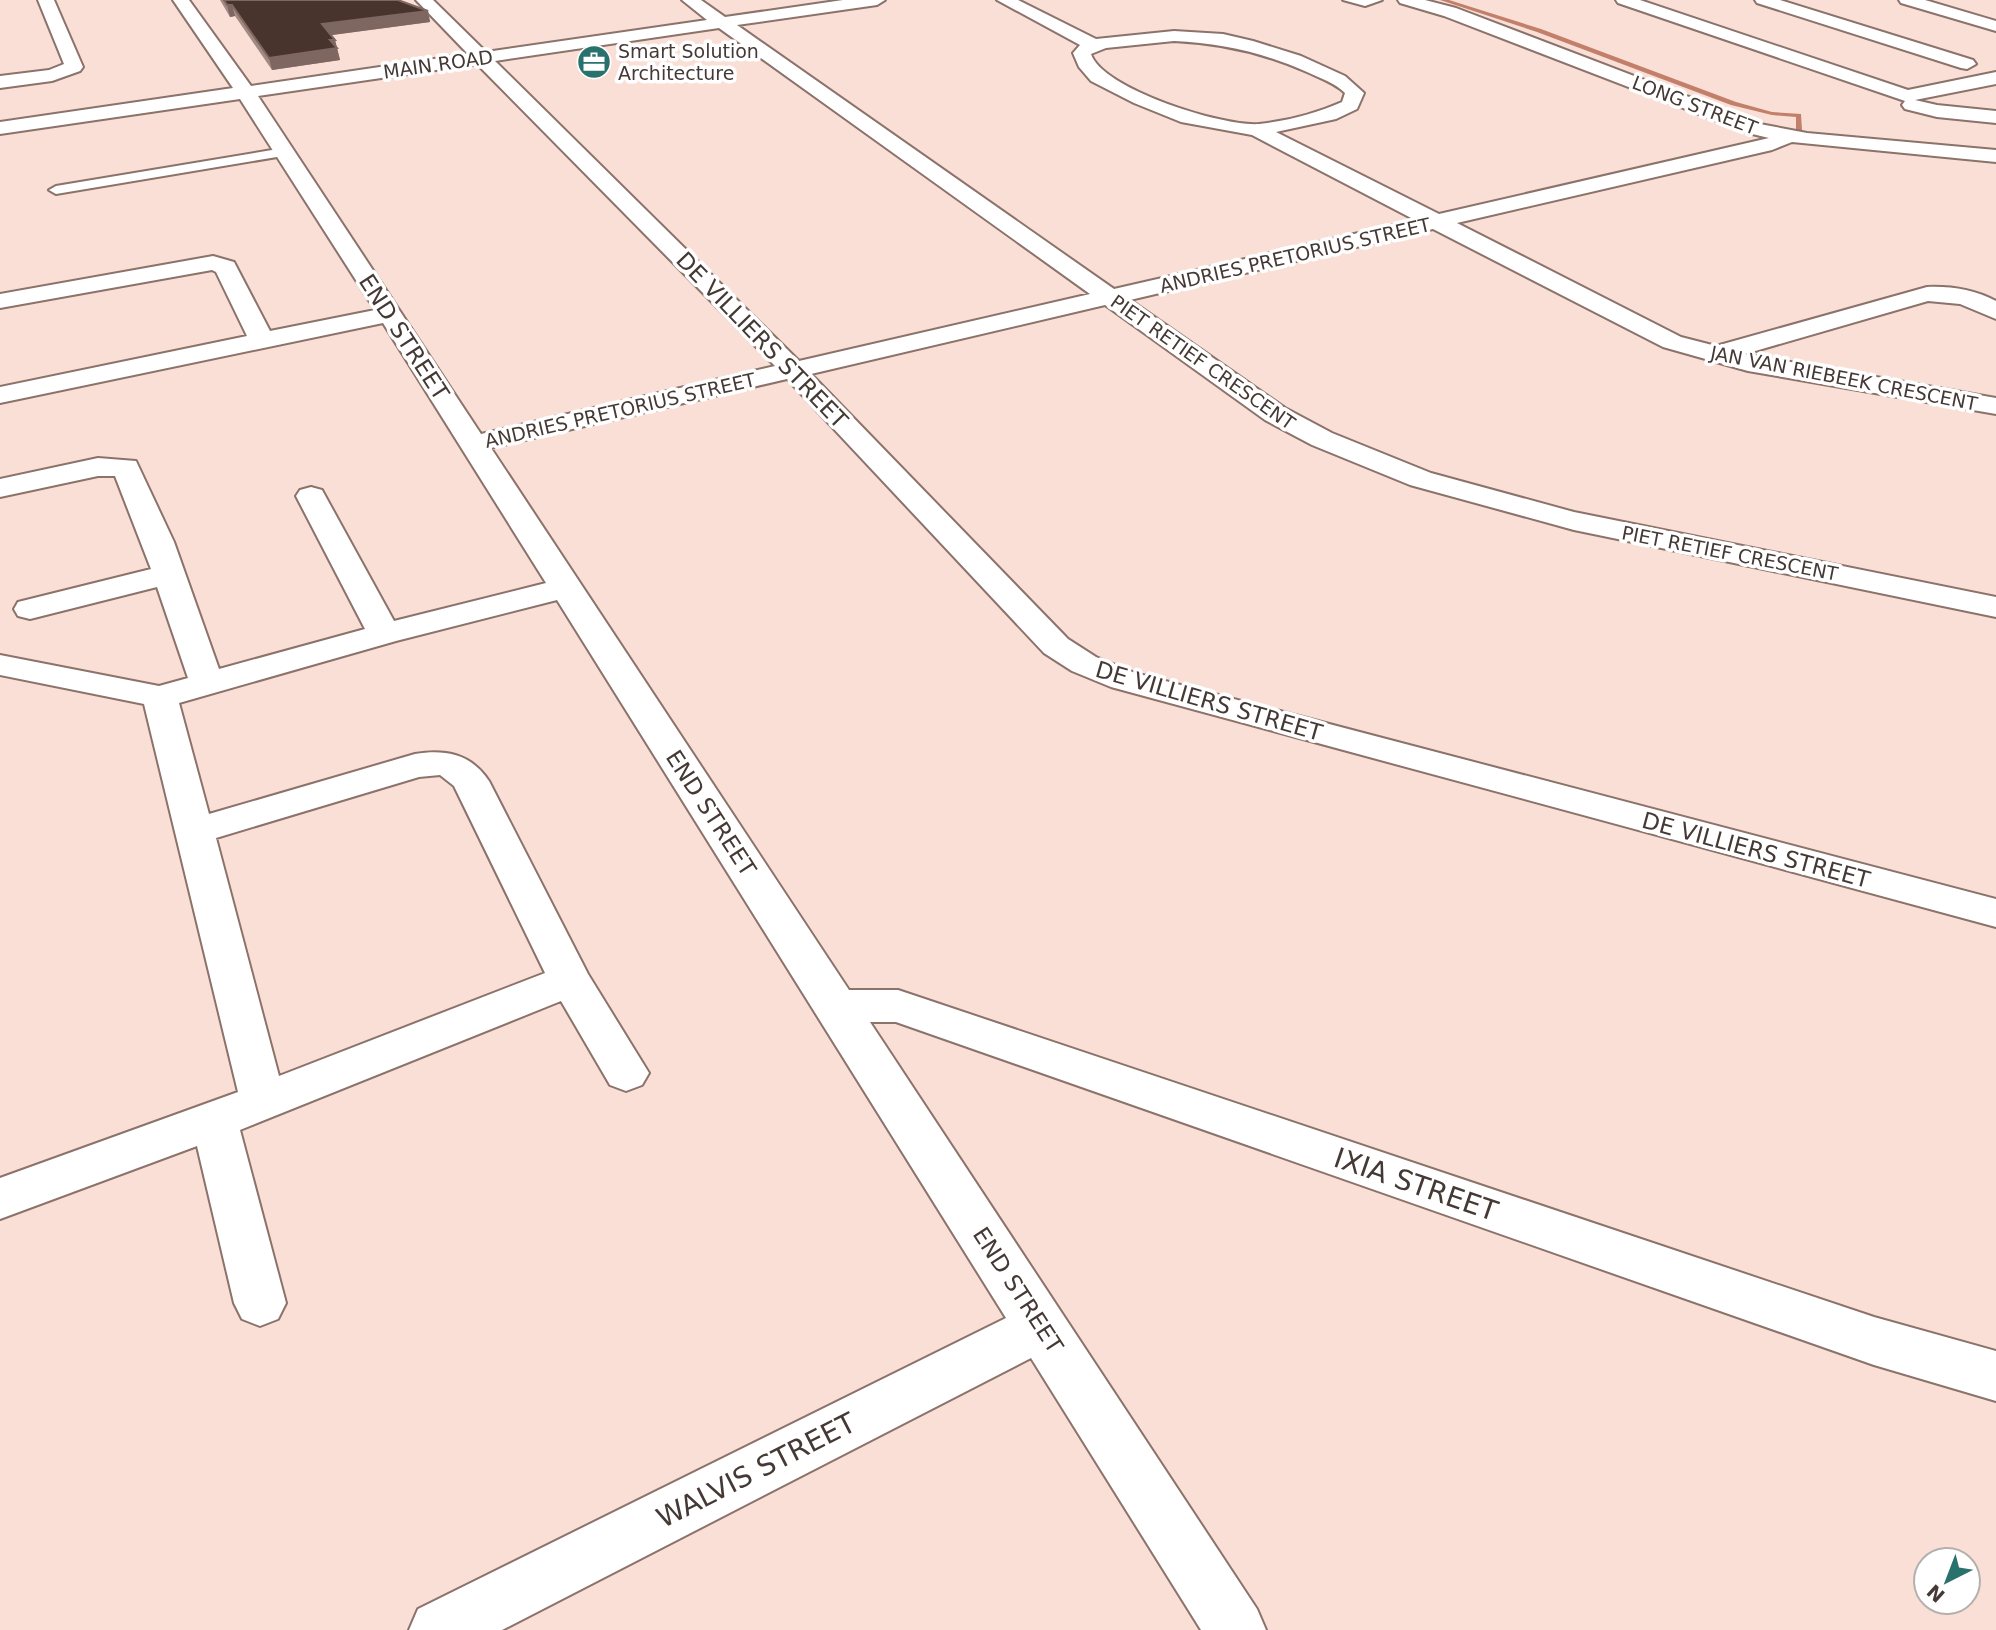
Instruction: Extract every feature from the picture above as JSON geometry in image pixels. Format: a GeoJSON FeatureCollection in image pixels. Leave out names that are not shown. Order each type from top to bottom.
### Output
{"type":"FeatureCollection","features":[{"type":"Feature","properties":{"kind":"street"},"geometry":{"type":"LineString","coordinates":[[0,82],[52,75],[74,67],[46,0]]}},
{"type":"Feature","properties":{"kind":"street","name":"END STREET"},"geometry":{"type":"LineString","coordinates":[[181,0],[390,314],[1236,1630]]}},
{"type":"Feature","properties":{"kind":"street","name":"DE VILLIERS STREET"},"geometry":{"type":"LineString","coordinates":[[424,0],[793,370],[1056,646],[1102,673],[1996,913]]}},
{"type":"Feature","properties":{"kind":"street","name":"PIET RETIEF CRESCENT"},"geometry":{"type":"LineString","coordinates":[[690,0],[1275,414],[1338,449],[1416,480],[1555,518],[1996,607]]}},
{"type":"Feature","properties":{"kind":"street","name":"MAIN ROAD"},"geometry":{"type":"LineString","coordinates":[[0,128],[877,0]]}},
{"type":"Feature","properties":{"kind":"street"},"geometry":{"type":"LineString","coordinates":[[1005,0],[1093,45],[1162,35],[1221,38],[1283,54],[1346,84],[1355,93],[1350,105],[1338,112],[1257,130]]}},
{"type":"Feature","properties":{"kind":"street","name":"LONG STREET"},"geometry":{"type":"LineString","coordinates":[[1406,0],[1450,12],[1742,124],[1788,136],[1996,156]]}},
{"type":"Feature","properties":{"kind":"street"},"geometry":{"type":"LineString","coordinates":[[1623,0],[1907,96],[1996,78]]}},
{"type":"Feature","properties":{"kind":"street"},"geometry":{"type":"LineString","coordinates":[[1763,0],[1966,64]]}},
{"type":"Feature","properties":{"kind":"street"},"geometry":{"type":"LineString","coordinates":[[1907,0],[1996,26]]}},
{"type":"Feature","properties":{"kind":"street","name":"JAN VAN RIEBEEK CRESCENT"},"geometry":{"type":"LineString","coordinates":[[1093,45],[1082,53],[1090,71],[1161,110],[1203,123],[1257,130],[1654,335],[1714,355],[1783,370],[1996,406]]}},
{"type":"Feature","properties":{"kind":"street"},"geometry":{"type":"LineString","coordinates":[[1907,96],[1906,101],[1910,104],[1930,110],[1996,117]]}},
{"type":"Feature","properties":{"kind":"street","name":"ANDRIES PRETORIUS STREET"},"geometry":{"type":"LineString","coordinates":[[473,444],[1772,144],[1788,136]]}},
{"type":"Feature","properties":{"kind":"street"},"geometry":{"type":"LineString","coordinates":[[0,301],[198,264],[219,264],[226,267],[262,341]]}},
{"type":"Feature","properties":{"kind":"street"},"geometry":{"type":"LineString","coordinates":[[1714,355],[1917,295],[1962,297],[1984,304],[1996,312]]}},
{"type":"Feature","properties":{"kind":"street"},"geometry":{"type":"LineString","coordinates":[[0,395],[390,314]]}},
{"type":"Feature","properties":{"kind":"street"},"geometry":{"type":"LineString","coordinates":[[0,488],[98,467],[125,467],[169,574],[207,684]]}},
{"type":"Feature","properties":{"kind":"street"},"geometry":{"type":"LineString","coordinates":[[311,496],[384,634]]}},
{"type":"Feature","properties":{"kind":"street"},"geometry":{"type":"LineString","coordinates":[[30,610],[169,574]]}},
{"type":"Feature","properties":{"kind":"street"},"geometry":{"type":"LineString","coordinates":[[0,666],[160,697],[384,634],[566,588]]}},
{"type":"Feature","properties":{"kind":"street"},"geometry":{"type":"LineString","coordinates":[[160,697],[263,1102]]}},
{"type":"Feature","properties":{"kind":"street"},"geometry":{"type":"LineString","coordinates":[[196,831],[415,766],[435,762],[458,767],[470,781],[570,980],[626,1073]]}},
{"type":"Feature","properties":{"kind":"street"},"geometry":{"type":"LineString","coordinates":[[0,1199],[263,1102],[570,980]]}},
{"type":"Feature","properties":{"kind":"street","name":"IXIA STREET"},"geometry":{"type":"LineString","coordinates":[[835,1006],[898,1006],[1874,1341],[1996,1376]]}},
{"type":"Feature","properties":{"kind":"street"},"geometry":{"type":"LineString","coordinates":[[214,1120],[260,1303]]}},
{"type":"Feature","properties":{"kind":"street","name":"WALVIS STREET"},"geometry":{"type":"LineString","coordinates":[[461,1625],[1041,1327]]}},
{"type":"Feature","properties":{"kind":"lane"},"geometry":{"type":"LineString","coordinates":[[1348,0],[1369,3],[1377,0]]}},
{"type":"Feature","properties":{"kind":"lane"},"geometry":{"type":"LineString","coordinates":[[56,190],[284,152]]}},
{"type":"Feature","properties":{"kind":"building"},"geometry":{"type":"Polygon","coordinates":[[[224,0],[398,0],[428,11],[322,24],[335,40],[330,40],[337,48],[269,58],[232,5],[227,5],[224,0]]]}},
{"type":"Feature","properties":{"kind":"waterway"},"geometry":{"type":"LineString","coordinates":[[1443,0],[1507,19],[1733,103],[1759,111],[1799,115],[1799,130]]}},
{"type":"Feature","properties":{"kind":"place","name":"Smart Solution Architecture"},"geometry":{"type":"Point","coordinates":[594,62]}}]}
